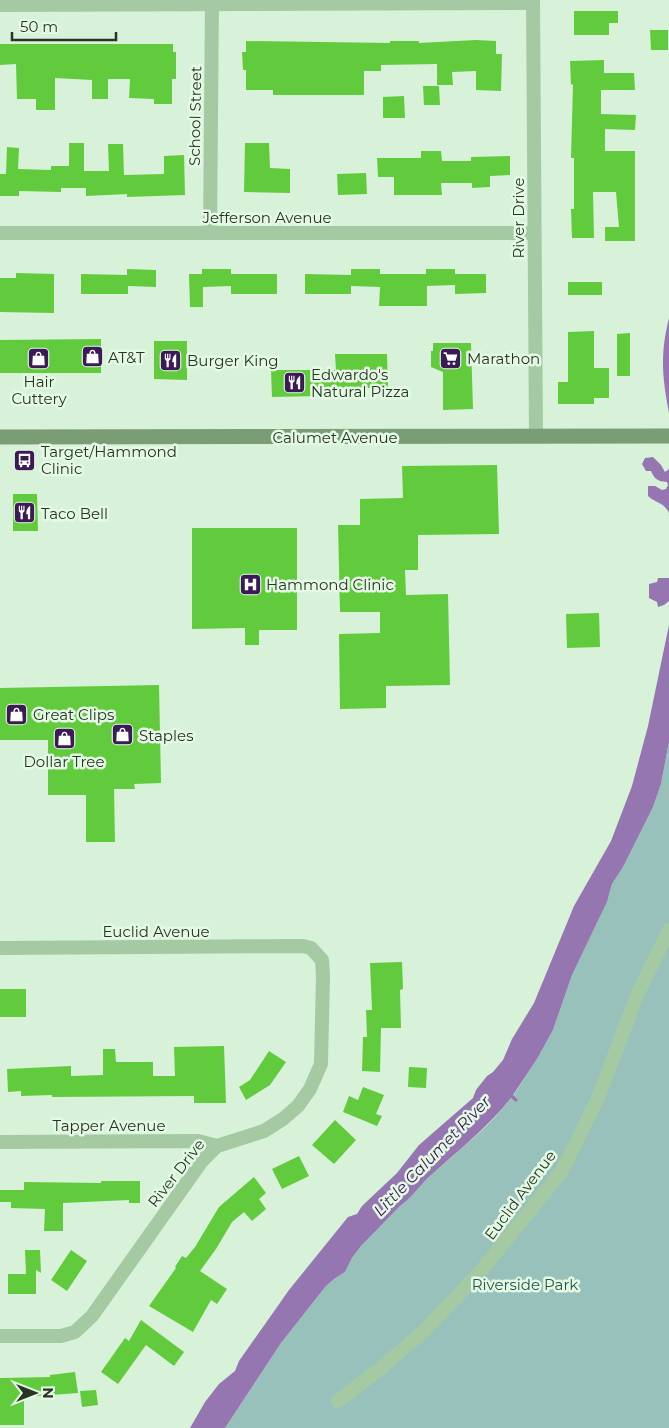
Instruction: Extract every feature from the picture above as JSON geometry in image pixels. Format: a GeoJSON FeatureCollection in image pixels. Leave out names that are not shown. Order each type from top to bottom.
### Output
{"type":"FeatureCollection","features":[{"type":"Feature","properties":{"kind":"main road","name":"Calumet Avenue"},"geometry":{"type":"LineString","coordinates":[[0,437],[669,436]]}},
{"type":"Feature","properties":{"kind":"street"},"geometry":{"type":"LineString","coordinates":[[0,5],[212,2],[533,2]]}},
{"type":"Feature","properties":{"kind":"street","name":"School Street"},"geometry":{"type":"LineString","coordinates":[[210,233],[212,2]]}},
{"type":"Feature","properties":{"kind":"street","name":"River Drive"},"geometry":{"type":"LineString","coordinates":[[533,2],[536,436]]}},
{"type":"Feature","properties":{"kind":"street","name":"Jefferson Avenue"},"geometry":{"type":"LineString","coordinates":[[0,233],[534,232]]}},
{"type":"Feature","properties":{"kind":"street","name":"Euclid Avenue"},"geometry":{"type":"LineString","coordinates":[[338,1401],[380,1369],[425,1330],[480,1271],[562,1170],[598,1098],[638,993],[669,930]]}},
{"type":"Feature","properties":{"kind":"street","name":"Euclid Avenue"},"geometry":{"type":"LineString","coordinates":[[0,948],[303,946],[311,948]]}},
{"type":"Feature","properties":{"kind":"street","name":"River Drive"},"geometry":{"type":"LineString","coordinates":[[0,1336],[61,1336],[75,1332],[92,1316],[192,1174],[217,1146],[264,1131],[283,1119],[298,1106],[310,1089],[321,1064],[322,960],[311,948]]}},
{"type":"Feature","properties":{"kind":"street","name":"Tapper Avenue"},"geometry":{"type":"LineString","coordinates":[[0,1142],[198,1141],[217,1146]]}},
{"type":"Feature","properties":{"kind":"green space","name":"Riverside Park"},"geometry":{"type":"Polygon","coordinates":[[[669,742],[669,1428],[225,1428],[281,1343],[326,1286],[345,1272],[361,1246],[430,1176],[483,1129],[511,1098],[517,1100],[513,1096],[553,1030],[572,975],[607,902],[612,884],[623,867],[653,807],[661,784],[669,742]]]}},
{"type":"Feature","properties":{"kind":"water"},"geometry":{"type":"Polygon","coordinates":[[[669,318],[669,413],[663,354],[669,318]]]}},
{"type":"Feature","properties":{"kind":"water"},"geometry":{"type":"Polygon","coordinates":[[[653,457],[665,472],[669,469],[669,513],[665,507],[648,496],[648,486],[655,486],[662,490],[666,489],[668,485],[667,482],[655,478],[651,471],[646,471],[642,464],[645,458],[653,457]]]}},
{"type":"Feature","properties":{"kind":"water"},"geometry":{"type":"Polygon","coordinates":[[[658,578],[669,578],[669,601],[658,607],[657,602],[649,598],[649,584],[657,582],[658,578]]]}},
{"type":"Feature","properties":{"kind":"water","name":"Little Calumet River"},"geometry":{"type":"Polygon","coordinates":[[[669,625],[669,742],[661,784],[653,807],[623,867],[612,884],[607,902],[572,975],[553,1030],[537,1059],[513,1095],[518,1100],[516,1102],[511,1098],[483,1129],[430,1176],[361,1246],[345,1272],[326,1286],[281,1343],[225,1428],[190,1428],[205,1402],[219,1384],[235,1371],[239,1361],[289,1290],[348,1217],[357,1214],[362,1206],[397,1173],[419,1145],[473,1098],[476,1090],[487,1076],[503,1060],[512,1039],[534,1003],[574,906],[611,841],[632,786],[648,726],[669,625]]]}},
{"type":"Feature","properties":{"kind":"building"},"geometry":{"type":"Polygon","coordinates":[[[574,11],[618,11],[618,23],[609,23],[609,35],[574,35],[574,11]]]}},
{"type":"Feature","properties":{"kind":"building"},"geometry":{"type":"Polygon","coordinates":[[[650,30],[668,30],[668,50],[651,50],[650,30]]]}},
{"type":"Feature","properties":{"kind":"building"},"geometry":{"type":"Polygon","coordinates":[[[476,40],[496,41],[496,54],[502,54],[501,91],[476,90],[476,71],[452,72],[453,85],[437,85],[437,64],[381,65],[381,71],[364,71],[364,95],[273,95],[273,90],[246,90],[246,70],[243,70],[242,52],[246,52],[246,41],[390,43],[390,41],[419,41],[419,43],[476,40]]]}},
{"type":"Feature","properties":{"kind":"building"},"geometry":{"type":"Polygon","coordinates":[[[0,44],[173,44],[173,52],[176,52],[176,79],[172,79],[172,104],[154,104],[154,99],[129,98],[130,79],[108,79],[108,99],[92,99],[92,80],[55,78],[55,110],[36,110],[36,99],[17,99],[16,64],[0,65],[0,44]]]}},
{"type":"Feature","properties":{"kind":"building"},"geometry":{"type":"Polygon","coordinates":[[[604,60],[604,73],[634,73],[635,90],[601,90],[601,114],[636,115],[635,130],[605,129],[605,151],[635,151],[635,241],[605,241],[605,227],[619,227],[616,192],[593,192],[594,238],[572,238],[571,209],[574,209],[574,158],[571,158],[573,84],[571,85],[570,61],[604,60]]]}},
{"type":"Feature","properties":{"kind":"building"},"geometry":{"type":"Polygon","coordinates":[[[423,86],[439,86],[440,105],[424,105],[423,86]]]}},
{"type":"Feature","properties":{"kind":"building"},"geometry":{"type":"Polygon","coordinates":[[[404,96],[405,118],[383,118],[383,97],[404,96]]]}},
{"type":"Feature","properties":{"kind":"building"},"geometry":{"type":"Polygon","coordinates":[[[69,143],[84,143],[84,171],[109,171],[108,144],[123,144],[124,175],[164,174],[164,156],[184,155],[185,195],[127,197],[127,194],[86,196],[86,188],[61,188],[61,192],[19,191],[19,196],[0,196],[0,174],[6,174],[7,147],[19,148],[18,169],[51,170],[51,166],[69,166],[69,143]]]}},
{"type":"Feature","properties":{"kind":"building"},"geometry":{"type":"Polygon","coordinates":[[[245,143],[269,143],[270,168],[290,169],[290,193],[244,192],[245,143]]]}},
{"type":"Feature","properties":{"kind":"building"},"geometry":{"type":"Polygon","coordinates":[[[421,151],[441,151],[442,161],[471,161],[471,157],[510,156],[510,175],[490,176],[490,187],[472,188],[472,183],[441,183],[442,195],[394,195],[394,177],[378,177],[377,158],[421,158],[421,151]]]}},
{"type":"Feature","properties":{"kind":"building"},"geometry":{"type":"Polygon","coordinates":[[[366,173],[367,194],[338,195],[337,174],[366,173]]]}},
{"type":"Feature","properties":{"kind":"building"},"geometry":{"type":"Polygon","coordinates":[[[127,269],[156,270],[156,287],[128,286],[128,294],[81,294],[81,274],[127,275],[127,269]]]}},
{"type":"Feature","properties":{"kind":"building"},"geometry":{"type":"Polygon","coordinates":[[[202,269],[231,269],[231,274],[277,274],[277,294],[231,294],[231,286],[203,287],[203,307],[190,307],[189,274],[202,274],[202,269]]]}},
{"type":"Feature","properties":{"kind":"building"},"geometry":{"type":"Polygon","coordinates":[[[351,269],[380,269],[380,274],[426,274],[426,269],[455,269],[455,274],[486,274],[486,293],[455,294],[455,285],[427,286],[427,306],[379,306],[380,287],[351,286],[351,294],[305,294],[305,274],[351,275],[351,269]]]}},
{"type":"Feature","properties":{"kind":"building"},"geometry":{"type":"Polygon","coordinates":[[[16,273],[54,274],[54,313],[0,312],[0,278],[16,278],[16,273]]]}},
{"type":"Feature","properties":{"kind":"building"},"geometry":{"type":"Polygon","coordinates":[[[568,282],[602,282],[602,295],[568,295],[568,282]]]}},
{"type":"Feature","properties":{"kind":"building"},"geometry":{"type":"Polygon","coordinates":[[[594,331],[594,368],[609,368],[609,398],[594,398],[594,404],[558,404],[558,382],[568,382],[568,332],[594,331]]]}},
{"type":"Feature","properties":{"kind":"building"},"geometry":{"type":"Polygon","coordinates":[[[630,333],[630,376],[617,376],[617,334],[630,333]]]}},
{"type":"Feature","properties":{"kind":"building"},"geometry":{"type":"Polygon","coordinates":[[[101,339],[101,373],[0,373],[0,340],[101,339]]]}},
{"type":"Feature","properties":{"kind":"building","name":"Burger King"},"geometry":{"type":"Polygon","coordinates":[[[154,341],[187,341],[187,380],[154,379],[154,341]]]}},
{"type":"Feature","properties":{"kind":"building"},"geometry":{"type":"Polygon","coordinates":[[[433,343],[471,343],[473,409],[443,410],[443,372],[431,367],[433,343]]]}},
{"type":"Feature","properties":{"kind":"building"},"geometry":{"type":"Polygon","coordinates":[[[335,354],[387,354],[388,388],[319,388],[319,396],[272,397],[271,370],[336,370],[335,354]]]}},
{"type":"Feature","properties":{"kind":"building"},"geometry":{"type":"Polygon","coordinates":[[[497,465],[499,534],[418,535],[418,570],[405,570],[406,595],[448,594],[450,685],[386,686],[386,708],[340,709],[339,634],[380,633],[380,612],[340,612],[338,525],[360,525],[360,499],[403,498],[402,466],[497,465]]]}},
{"type":"Feature","properties":{"kind":"building","name":"Taco Bell"},"geometry":{"type":"Polygon","coordinates":[[[13,494],[37,494],[38,531],[13,531],[13,494]]]}},
{"type":"Feature","properties":{"kind":"building"},"geometry":{"type":"Polygon","coordinates":[[[192,528],[297,528],[297,630],[259,630],[259,645],[245,645],[245,628],[192,629],[192,528]]]}},
{"type":"Feature","properties":{"kind":"building"},"geometry":{"type":"Polygon","coordinates":[[[599,613],[600,647],[567,648],[566,614],[599,613]]]}},
{"type":"Feature","properties":{"kind":"building"},"geometry":{"type":"Polygon","coordinates":[[[159,685],[161,783],[134,784],[135,789],[114,789],[115,842],[86,842],[86,795],[48,795],[48,740],[0,740],[0,688],[159,685]]]}},
{"type":"Feature","properties":{"kind":"building"},"geometry":{"type":"Polygon","coordinates":[[[402,962],[403,989],[400,990],[401,1028],[381,1028],[380,1072],[362,1071],[363,1037],[367,1037],[366,1010],[372,1010],[370,963],[402,962]]]}},
{"type":"Feature","properties":{"kind":"building"},"geometry":{"type":"Polygon","coordinates":[[[0,989],[26,989],[26,1017],[0,1017],[0,989]]]}},
{"type":"Feature","properties":{"kind":"building"},"geometry":{"type":"Polygon","coordinates":[[[224,1046],[226,1103],[194,1103],[194,1096],[52,1097],[52,1095],[21,1096],[21,1091],[8,1092],[7,1069],[71,1066],[71,1076],[103,1075],[103,1049],[115,1049],[116,1062],[153,1062],[153,1076],[175,1076],[174,1047],[224,1046]]]}},
{"type":"Feature","properties":{"kind":"building"},"geometry":{"type":"Polygon","coordinates":[[[269,1051],[286,1062],[270,1085],[246,1100],[239,1087],[250,1080],[269,1051]]]}},
{"type":"Feature","properties":{"kind":"building"},"geometry":{"type":"Polygon","coordinates":[[[409,1067],[427,1068],[426,1088],[408,1087],[409,1067]]]}},
{"type":"Feature","properties":{"kind":"building"},"geometry":{"type":"Polygon","coordinates":[[[363,1087],[384,1095],[376,1114],[382,1116],[377,1126],[343,1112],[349,1096],[358,1100],[363,1087]]]}},
{"type":"Feature","properties":{"kind":"building"},"geometry":{"type":"Polygon","coordinates":[[[335,1120],[356,1140],[334,1164],[312,1145],[335,1120]]]}},
{"type":"Feature","properties":{"kind":"building"},"geometry":{"type":"Polygon","coordinates":[[[299,1156],[309,1176],[282,1189],[272,1169],[299,1156]]]}},
{"type":"Feature","properties":{"kind":"building"},"geometry":{"type":"Polygon","coordinates":[[[254,1177],[266,1193],[259,1199],[266,1209],[252,1221],[244,1212],[232,1222],[200,1271],[227,1289],[217,1304],[211,1300],[193,1332],[149,1306],[176,1268],[182,1256],[186,1258],[195,1247],[219,1207],[254,1177]]]}},
{"type":"Feature","properties":{"kind":"building"},"geometry":{"type":"Polygon","coordinates":[[[101,1181],[140,1181],[140,1203],[129,1203],[129,1200],[63,1203],[63,1231],[44,1231],[45,1209],[11,1208],[11,1202],[0,1202],[0,1190],[24,1190],[24,1182],[101,1183],[101,1181]]]}},
{"type":"Feature","properties":{"kind":"building"},"geometry":{"type":"Polygon","coordinates":[[[25,1250],[40,1250],[41,1273],[36,1270],[36,1294],[8,1294],[8,1274],[26,1274],[25,1250]]]}},
{"type":"Feature","properties":{"kind":"building"},"geometry":{"type":"Polygon","coordinates":[[[71,1250],[87,1261],[67,1291],[51,1280],[71,1250]]]}},
{"type":"Feature","properties":{"kind":"building"},"geometry":{"type":"Polygon","coordinates":[[[141,1320],[184,1352],[174,1366],[146,1345],[118,1384],[101,1372],[125,1338],[129,1341],[141,1320]]]}},
{"type":"Feature","properties":{"kind":"building"},"geometry":{"type":"Polygon","coordinates":[[[75,1372],[78,1393],[24,1397],[24,1425],[0,1425],[0,1378],[50,1377],[50,1375],[75,1372]]]}},
{"type":"Feature","properties":{"kind":"building"},"geometry":{"type":"Polygon","coordinates":[[[96,1390],[98,1405],[82,1407],[80,1391],[96,1390]]]}},
{"type":"Feature","properties":{"kind":"place","name":"AT&T"},"geometry":{"type":"Point","coordinates":[92,357]}},
{"type":"Feature","properties":{"kind":"place","name":"Hair Cuttery"},"geometry":{"type":"Point","coordinates":[39,358]}},
{"type":"Feature","properties":{"kind":"place","name":"Marathon"},"geometry":{"type":"Point","coordinates":[451,358]}},
{"type":"Feature","properties":{"kind":"place","name":"Burger King"},"geometry":{"type":"Point","coordinates":[171,360]}},
{"type":"Feature","properties":{"kind":"place","name":"Edwardo's Natural Pizza"},"geometry":{"type":"Point","coordinates":[295,383]}},
{"type":"Feature","properties":{"kind":"place","name":"Target/Hammond Clinic"},"geometry":{"type":"Point","coordinates":[25,460]}},
{"type":"Feature","properties":{"kind":"place","name":"Taco Bell"},"geometry":{"type":"Point","coordinates":[25,513]}},
{"type":"Feature","properties":{"kind":"place","name":"Hammond Clinic"},"geometry":{"type":"Point","coordinates":[250,584]}},
{"type":"Feature","properties":{"kind":"place","name":"Great Clips"},"geometry":{"type":"Point","coordinates":[17,714]}},
{"type":"Feature","properties":{"kind":"place","name":"Staples"},"geometry":{"type":"Point","coordinates":[123,735]}},
{"type":"Feature","properties":{"kind":"place","name":"Dollar Tree"},"geometry":{"type":"Point","coordinates":[64,738]}}]}
